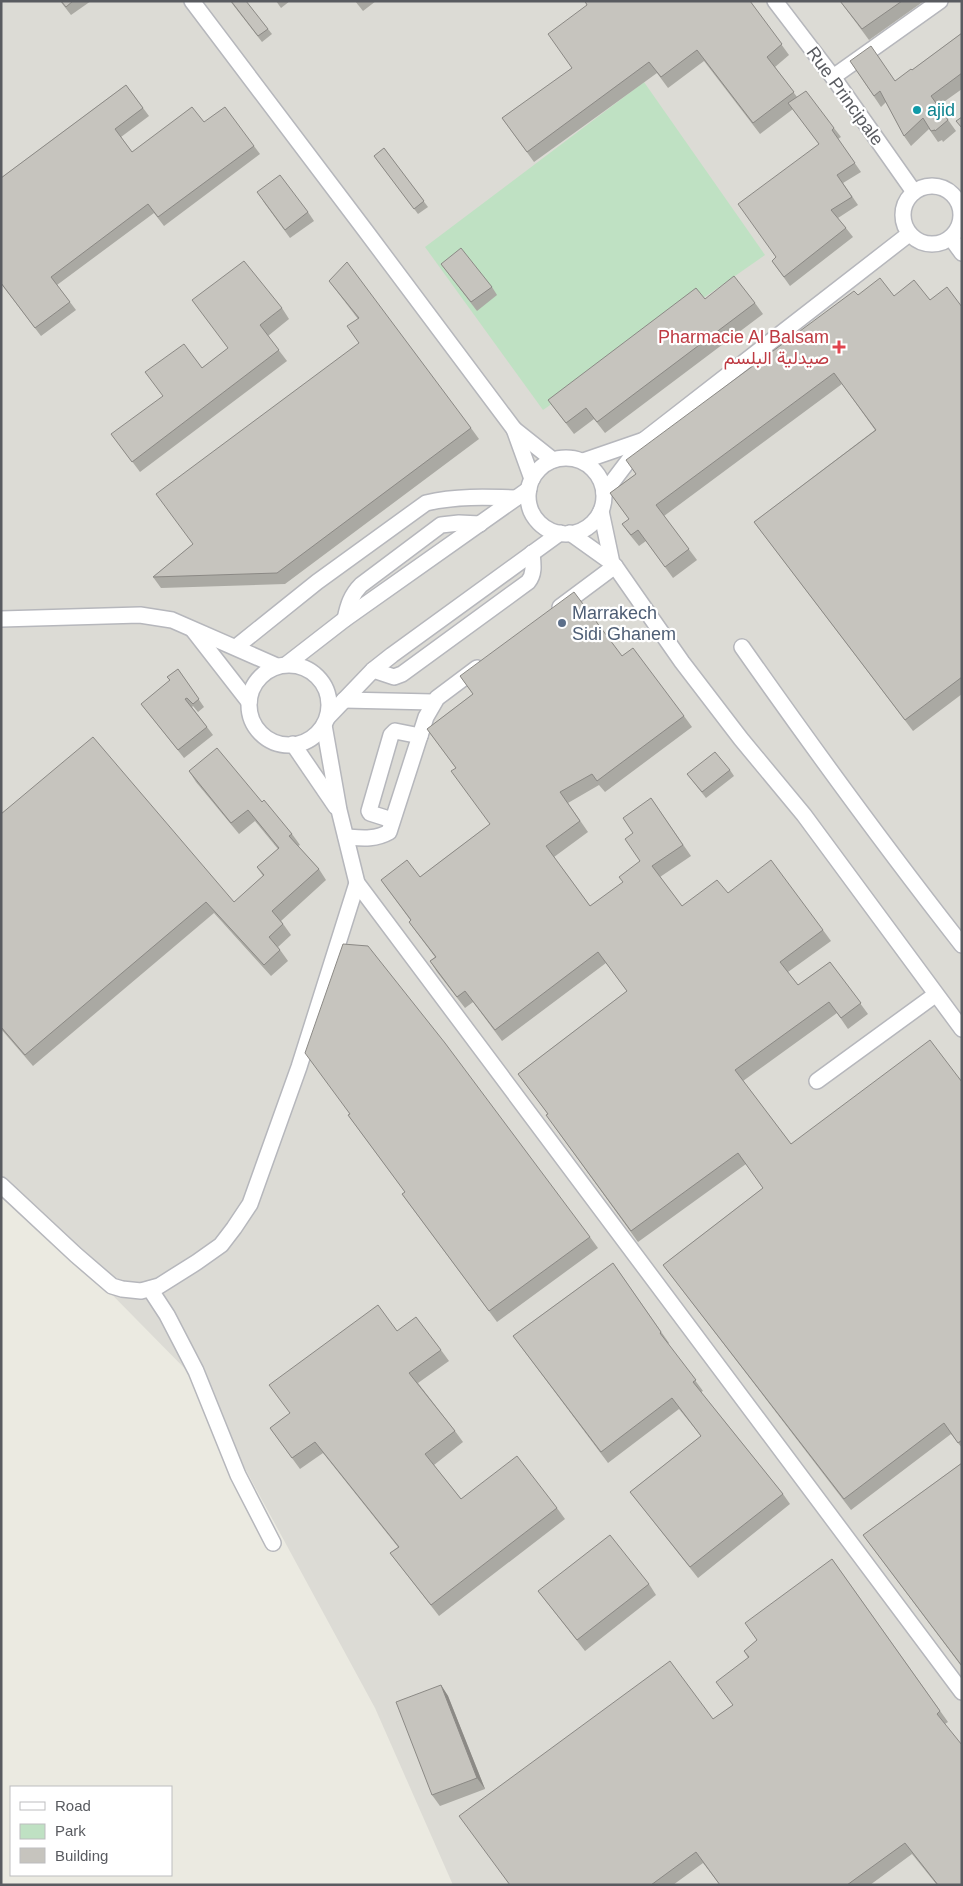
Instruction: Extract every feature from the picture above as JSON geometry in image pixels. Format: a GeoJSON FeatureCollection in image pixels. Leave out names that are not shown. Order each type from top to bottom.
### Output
{"type":"FeatureCollection","features":[{"type":"Feature","properties":{"kind":"street"},"geometry":{"type":"LineString","coordinates":[[192,1],[514,430],[554,460]]}},
{"type":"Feature","properties":{"kind":"street","name":"Rue Principale"},"geometry":{"type":"LineString","coordinates":[[775,1],[833,77],[914,192]]}},
{"type":"Feature","properties":{"kind":"street"},"geometry":{"type":"LineString","coordinates":[[833,77],[940,1]]}},
{"type":"Feature","properties":{"kind":"street"},"geometry":{"type":"LineString","coordinates":[[934,186],[957,192],[961,222],[957,231],[950,238],[945,242],[932,245],[920,242],[909,234],[903,220],[903,212],[904,205],[914,192],[934,186]]}},
{"type":"Feature","properties":{"kind":"street"},"geometry":{"type":"LineString","coordinates":[[604,492],[644,440],[909,234]]}},
{"type":"Feature","properties":{"kind":"street"},"geometry":{"type":"LineString","coordinates":[[950,238],[962,253]]}},
{"type":"Feature","properties":{"kind":"street"},"geometry":{"type":"LineString","coordinates":[[514,430],[530,484],[528,499],[535,518],[550,530],[565,533],[614,564]]}},
{"type":"Feature","properties":{"kind":"street"},"geometry":{"type":"LineString","coordinates":[[583,461],[644,440]]}},
{"type":"Feature","properties":{"kind":"street"},"geometry":{"type":"LineString","coordinates":[[573,458],[583,461],[598,474],[604,492],[601,511],[596,520],[588,527],[565,533],[532,553],[374,670],[344,700],[310,739],[293,744],[281,744],[264,736],[252,720],[249,702],[255,683],[268,670],[282,665],[516,498],[530,484],[537,471],[554,460],[573,458]]}},
{"type":"Feature","properties":{"kind":"street"},"geometry":{"type":"LineString","coordinates":[[236,647],[317,582],[426,503],[445,498],[474,496],[516,498]]}},
{"type":"Feature","properties":{"kind":"street"},"geometry":{"type":"LineString","coordinates":[[601,511],[614,564],[682,662],[741,739],[804,815],[935,995],[962,1029]]}},
{"type":"Feature","properties":{"kind":"street"},"geometry":{"type":"LineString","coordinates":[[345,619],[350,600],[361,584],[441,525],[459,522],[480,524]]}},
{"type":"Feature","properties":{"kind":"street"},"geometry":{"type":"LineString","coordinates":[[374,670],[394,676],[402,674],[528,582],[533,572],[532,553]]}},
{"type":"Feature","properties":{"kind":"street"},"geometry":{"type":"LineString","coordinates":[[545,618],[614,564]]}},
{"type":"Feature","properties":{"kind":"street"},"geometry":{"type":"LineString","coordinates":[[1,619],[140,615],[172,620],[282,665],[306,668],[321,680],[329,698],[326,721],[339,810],[357,883],[962,1692]]}},
{"type":"Feature","properties":{"kind":"street"},"geometry":{"type":"LineString","coordinates":[[192,629],[249,702]]}},
{"type":"Feature","properties":{"kind":"street"},"geometry":{"type":"LineString","coordinates":[[742,647],[798,727],[904,871],[962,945]]}},
{"type":"Feature","properties":{"kind":"street"},"geometry":{"type":"LineString","coordinates":[[346,837],[380,837],[389,832],[433,702],[491,658]]}},
{"type":"Feature","properties":{"kind":"street"},"geometry":{"type":"LineString","coordinates":[[344,700],[433,702]]}},
{"type":"Feature","properties":{"kind":"street"},"geometry":{"type":"LineString","coordinates":[[392,820],[369,811],[391,735],[395,731],[420,736]]}},
{"type":"Feature","properties":{"kind":"street"},"geometry":{"type":"LineString","coordinates":[[293,744],[339,810]]}},
{"type":"Feature","properties":{"kind":"street"},"geometry":{"type":"LineString","coordinates":[[1,1185],[40,1223],[112,1286],[132,1291],[159,1286],[221,1245],[250,1204],[299,1067],[357,883]]}},
{"type":"Feature","properties":{"kind":"street"},"geometry":{"type":"LineString","coordinates":[[817,1081],[935,995]]}},
{"type":"Feature","properties":{"kind":"street"},"geometry":{"type":"LineString","coordinates":[[150,1289],[182,1342],[196,1371],[238,1475],[273,1543]]}},
{"type":"Feature","properties":{"kind":"shaded area"},"geometry":{"type":"Polygon","coordinates":[[[1,1],[962,1],[962,1885],[453,1885],[375,1708],[198,1382],[1,1180],[1,1]]]}},
{"type":"Feature","properties":{"kind":"green space"},"geometry":{"type":"Polygon","coordinates":[[[644,82],[765,255],[543,410],[425,247],[644,82]]]}},
{"type":"Feature","properties":{"kind":"building"},"geometry":{"type":"Polygon","coordinates":[[[61,1],[73,1],[66,7],[61,1]]]}},
{"type":"Feature","properties":{"kind":"building"},"geometry":{"type":"Polygon","coordinates":[[[231,1],[246,1],[268,29],[258,36],[231,1]]]}},
{"type":"Feature","properties":{"kind":"building"},"geometry":{"type":"Polygon","coordinates":[[[585,1],[750,1],[782,44],[767,57],[794,92],[753,123],[697,50],[661,77],[649,62],[527,152],[502,118],[572,68],[548,34],[587,5],[585,1]]]}},
{"type":"Feature","properties":{"kind":"building"},"geometry":{"type":"Polygon","coordinates":[[[840,1],[902,1],[862,29],[840,1]]]}},
{"type":"Feature","properties":{"kind":"building"},"geometry":{"type":"Polygon","coordinates":[[[962,33],[962,73],[931,96],[948,120],[935,131],[931,131],[923,118],[904,136],[880,91],[874,96],[850,61],[871,46],[895,81],[962,33]]]}},
{"type":"Feature","properties":{"kind":"building"},"geometry":{"type":"Polygon","coordinates":[[[126,85],[143,108],[115,129],[132,152],[192,107],[204,122],[225,107],[254,146],[158,217],[148,204],[51,277],[70,302],[35,328],[1,283],[1,178],[126,85]]]}},
{"type":"Feature","properties":{"kind":"building"},"geometry":{"type":"Polygon","coordinates":[[[806,91],[834,128],[832,130],[855,163],[837,175],[852,197],[831,210],[846,228],[784,277],[772,261],[776,257],[738,204],[819,144],[788,103],[806,91]]]}},
{"type":"Feature","properties":{"kind":"building"},"geometry":{"type":"Polygon","coordinates":[[[962,117],[962,128],[956,121],[962,117]]]}},
{"type":"Feature","properties":{"kind":"building"},"geometry":{"type":"Polygon","coordinates":[[[384,148],[424,201],[414,209],[374,156],[384,148]]]}},
{"type":"Feature","properties":{"kind":"building"},"geometry":{"type":"Polygon","coordinates":[[[280,175],[308,212],[285,230],[257,192],[280,175]]]}},
{"type":"Feature","properties":{"kind":"building"},"geometry":{"type":"Polygon","coordinates":[[[461,248],[492,287],[471,302],[441,264],[461,248]]]}},
{"type":"Feature","properties":{"kind":"building"},"geometry":{"type":"Polygon","coordinates":[[[244,261],[282,308],[260,325],[279,350],[132,462],[111,434],[163,396],[145,372],[184,344],[202,368],[228,348],[192,300],[244,261]]]}},
{"type":"Feature","properties":{"kind":"building"},"geometry":{"type":"Polygon","coordinates":[[[347,262],[471,428],[277,573],[153,577],[193,544],[156,494],[359,343],[347,326],[359,318],[329,281],[347,262]]]}},
{"type":"Feature","properties":{"kind":"building"},"geometry":{"type":"Polygon","coordinates":[[[734,276],[755,303],[597,422],[586,408],[566,423],[548,400],[696,288],[705,299],[734,276]]]}},
{"type":"Feature","properties":{"kind":"building"},"geometry":{"type":"Polygon","coordinates":[[[880,278],[894,296],[914,280],[930,300],[947,287],[962,307],[962,677],[905,720],[754,522],[876,430],[834,373],[656,505],[689,549],[665,567],[638,530],[631,535],[622,524],[629,519],[610,493],[636,474],[626,460],[854,291],[858,295],[880,278]]]}},
{"type":"Feature","properties":{"kind":"building"},"geometry":{"type":"Polygon","coordinates":[[[574,592],[622,656],[633,648],[684,716],[597,781],[592,774],[560,792],[580,821],[546,846],[590,906],[623,882],[619,877],[640,861],[625,839],[633,833],[623,818],[651,798],[683,845],[652,866],[682,906],[717,880],[728,893],[771,860],[823,930],[780,962],[798,985],[830,962],[861,1003],[841,1018],[829,1002],[735,1070],[791,1144],[930,1040],[962,1082],[962,1440],[958,1443],[944,1423],[844,1499],[663,1265],[763,1188],[738,1153],[631,1231],[518,1074],[627,991],[598,952],[495,1030],[465,991],[457,997],[430,961],[436,957],[409,922],[411,920],[381,880],[407,860],[420,877],[490,824],[451,771],[456,768],[427,729],[473,694],[460,676],[574,592]]]}},
{"type":"Feature","properties":{"kind":"building"},"geometry":{"type":"Polygon","coordinates":[[[178,669],[199,699],[193,704],[187,698],[185,699],[207,727],[178,750],[141,704],[170,680],[167,677],[178,669]]]}},
{"type":"Feature","properties":{"kind":"building"},"geometry":{"type":"Polygon","coordinates":[[[93,737],[234,902],[264,875],[257,867],[279,848],[248,810],[231,823],[189,771],[217,748],[262,802],[264,800],[292,834],[289,836],[319,869],[272,911],[283,924],[269,937],[280,950],[264,965],[206,902],[25,1055],[1,1027],[1,814],[93,737]]]}},
{"type":"Feature","properties":{"kind":"building"},"geometry":{"type":"Polygon","coordinates":[[[715,752],[730,770],[702,792],[687,774],[715,752]]]}},
{"type":"Feature","properties":{"kind":"building"},"geometry":{"type":"Polygon","coordinates":[[[343,944],[368,946],[445,1043],[590,1237],[489,1311],[402,1194],[405,1192],[305,1053],[343,944]]]}},
{"type":"Feature","properties":{"kind":"building"},"geometry":{"type":"Polygon","coordinates":[[[613,1263],[660,1333],[696,1380],[693,1382],[783,1494],[690,1567],[630,1492],[701,1436],[672,1398],[601,1452],[513,1336],[613,1263]]]}},
{"type":"Feature","properties":{"kind":"building"},"geometry":{"type":"Polygon","coordinates":[[[378,1305],[397,1331],[416,1317],[441,1350],[409,1373],[455,1431],[425,1454],[461,1499],[517,1456],[557,1508],[431,1605],[390,1553],[399,1547],[315,1442],[292,1458],[270,1428],[290,1413],[269,1385],[378,1305]]]}},
{"type":"Feature","properties":{"kind":"building"},"geometry":{"type":"Polygon","coordinates":[[[962,1463],[962,1666],[863,1535],[962,1463]]]}},
{"type":"Feature","properties":{"kind":"building"},"geometry":{"type":"Polygon","coordinates":[[[610,1535],[649,1584],[577,1640],[538,1591],[610,1535]]]}},
{"type":"Feature","properties":{"kind":"building"},"geometry":{"type":"Polygon","coordinates":[[[832,1559],[940,1711],[937,1714],[962,1745],[962,1885],[938,1885],[905,1843],[847,1885],[720,1885],[696,1852],[651,1885],[510,1885],[459,1816],[670,1661],[713,1719],[733,1705],[716,1682],[749,1657],[744,1651],[757,1640],[745,1623],[832,1559]]]}},
{"type":"Feature","properties":{"kind":"building"},"geometry":{"type":"Polygon","coordinates":[[[441,1685],[477,1778],[432,1795],[396,1702],[441,1685]]]}},
{"type":"Feature","properties":{"kind":"place","name":"ajid"},"geometry":{"type":"Point","coordinates":[917,110]}},
{"type":"Feature","properties":{"kind":"place","name":"Pharmacie Al Balsam صيدلية البلسم"},"geometry":{"type":"Point","coordinates":[839,347]}},
{"type":"Feature","properties":{"kind":"place","name":"Marrakech Sidi Ghanem"},"geometry":{"type":"Point","coordinates":[562,623]}}]}
